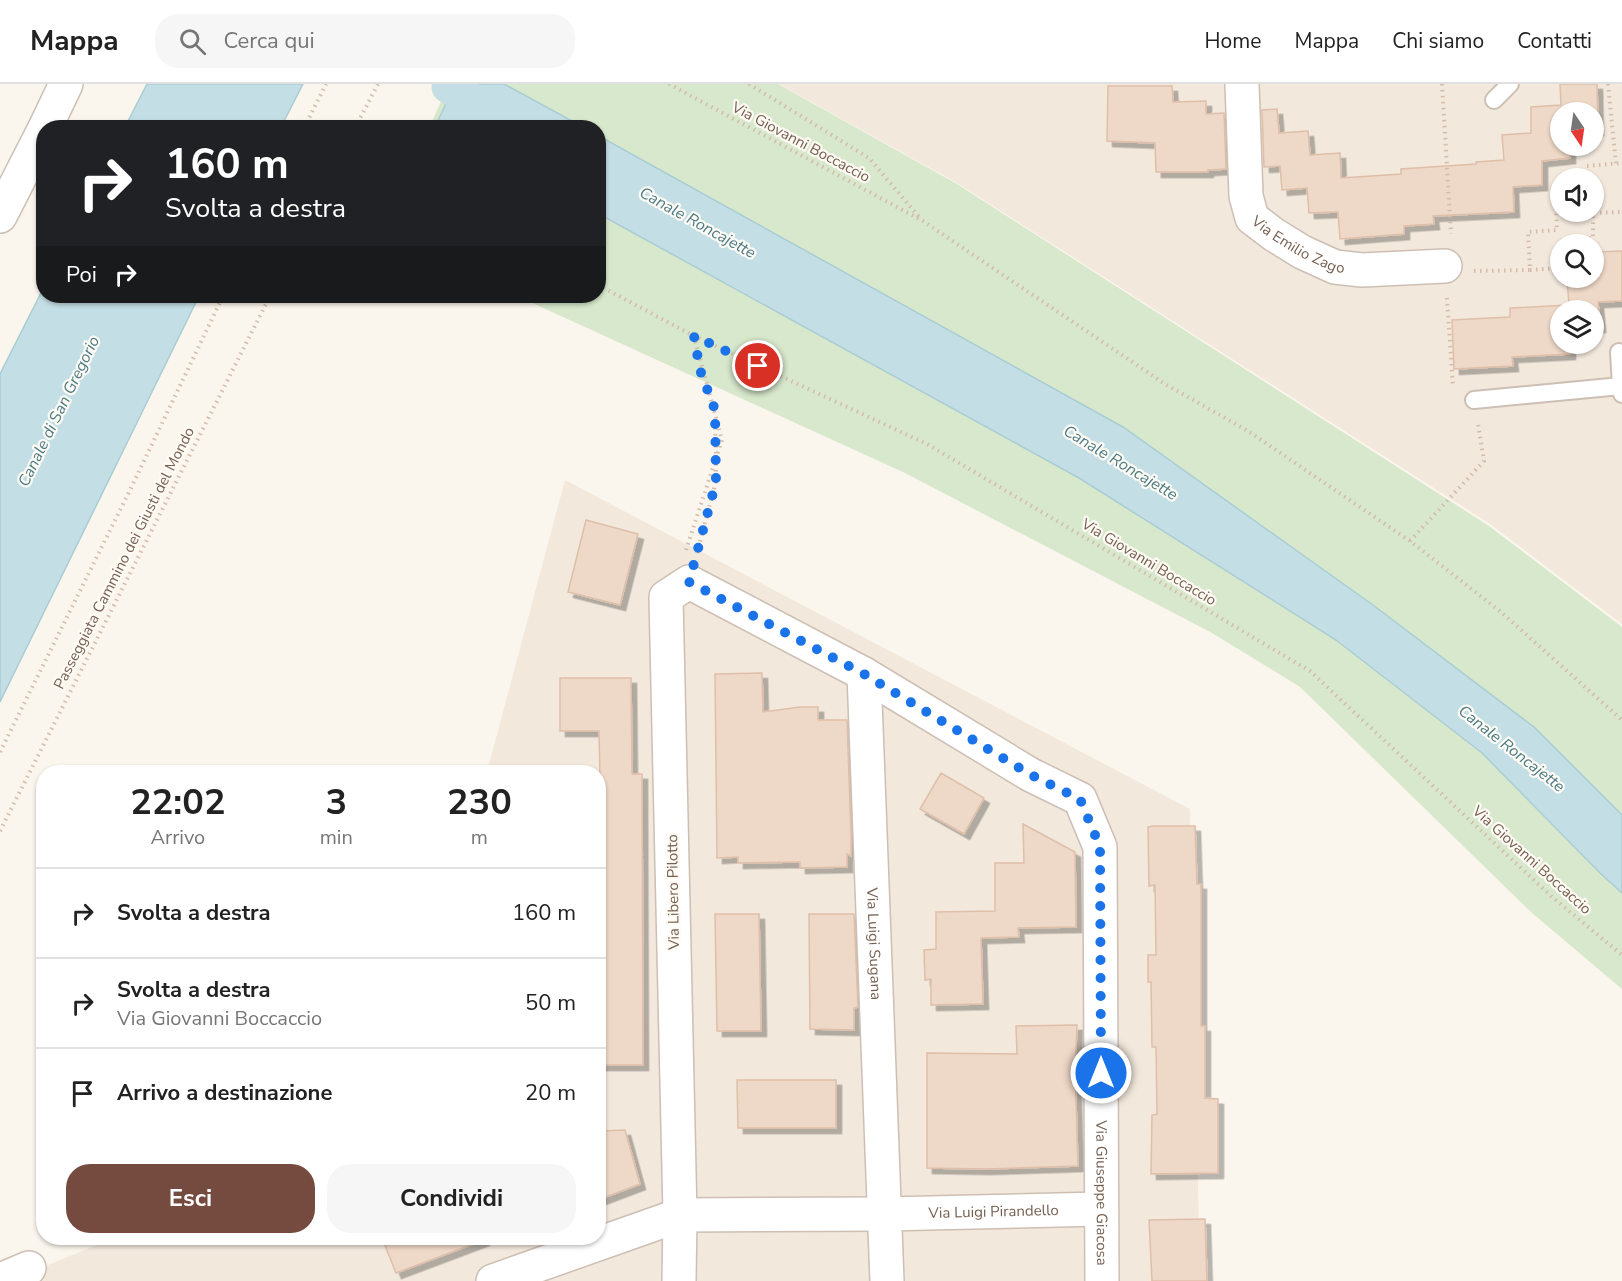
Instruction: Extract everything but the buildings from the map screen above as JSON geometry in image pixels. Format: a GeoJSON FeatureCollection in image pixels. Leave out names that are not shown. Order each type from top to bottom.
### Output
{"type":"FeatureCollection","features":[{"type":"Feature","properties":{"kind":"street"},"geometry":{"type":"LineString","coordinates":[[48,120],[66,84]]}},
{"type":"Feature","properties":{"kind":"street","name":"Via Emilio Zago"},"geometry":{"type":"LineString","coordinates":[[1242,84],[1246,196],[1252,218],[1302,252],[1335,267],[1362,270],[1448,270]]}},
{"type":"Feature","properties":{"kind":"street"},"geometry":{"type":"LineString","coordinates":[[0,216],[36,145]]}},
{"type":"Feature","properties":{"kind":"street","name":"Via Giuseppe Giacosa"},"geometry":{"type":"LineString","coordinates":[[689,582],[864,674],[1031,775],[1080,799],[1100,847],[1102,1281]]}},
{"type":"Feature","properties":{"kind":"street","name":"Via Libero Pilotto"},"geometry":{"type":"LineString","coordinates":[[680,1215],[666,597],[689,582]]}},
{"type":"Feature","properties":{"kind":"street","name":"Via Luigi Sugana"},"geometry":{"type":"LineString","coordinates":[[864,674],[885,1214]]}},
{"type":"Feature","properties":{"kind":"street","name":"Via Luigi Pirandello"},"geometry":{"type":"LineString","coordinates":[[606,1241],[680,1215],[885,1214],[1101,1209]]}},
{"type":"Feature","properties":{"kind":"street"},"geometry":{"type":"LineString","coordinates":[[885,1214],[887,1281]]}},
{"type":"Feature","properties":{"kind":"street"},"geometry":{"type":"LineString","coordinates":[[679,1281],[680,1215]]}},
{"type":"Feature","properties":{"kind":"street","name":"Via Luigi Pirandello"},"geometry":{"type":"LineString","coordinates":[[493,1281],[595,1245]]}},
{"type":"Feature","properties":{"kind":"lane"},"geometry":{"type":"LineString","coordinates":[[1494,100],[1510,84]]}},
{"type":"Feature","properties":{"kind":"lane"},"geometry":{"type":"LineString","coordinates":[[1474,400],[1622,390],[1619,352]]}},
{"type":"Feature","properties":{"kind":"path"},"geometry":{"type":"LineString","coordinates":[[308,120],[326,84]]}},
{"type":"Feature","properties":{"kind":"path"},"geometry":{"type":"LineString","coordinates":[[359,120],[378,84]]}},
{"type":"Feature","properties":{"kind":"path","name":"Via Giovanni Boccaccio"},"geometry":{"type":"LineString","coordinates":[[669,84],[922,221],[1165,384],[1248,431],[1410,541],[1501,612],[1622,720]]}},
{"type":"Feature","properties":{"kind":"path","name":"Via Giovanni Boccaccio"},"geometry":{"type":"LineString","coordinates":[[749,84],[869,158],[922,221]]}},
{"type":"Feature","properties":{"kind":"path"},"geometry":{"type":"LineString","coordinates":[[1410,541],[1484,461],[1474,400],[1454,402],[1442,84]]}},
{"type":"Feature","properties":{"kind":"path"},"geometry":{"type":"LineString","coordinates":[[1608,84],[1616,164]]}},
{"type":"Feature","properties":{"kind":"path"},"geometry":{"type":"LineString","coordinates":[[1587,168],[1587,166],[1622,164]]}},
{"type":"Feature","properties":{"kind":"path"},"geometry":{"type":"LineString","coordinates":[[1604,212],[1622,212]]}},
{"type":"Feature","properties":{"kind":"path"},"geometry":{"type":"LineString","coordinates":[[1557,222],[1559,234]]}},
{"type":"Feature","properties":{"kind":"path"},"geometry":{"type":"LineString","coordinates":[[1530,270],[1528,232],[1557,230]]}},
{"type":"Feature","properties":{"kind":"path"},"geometry":{"type":"LineString","coordinates":[[1448,270],[1550,269]]}},
{"type":"Feature","properties":{"kind":"path","name":"Via Giovanni Boccaccio"},"geometry":{"type":"LineString","coordinates":[[606,289],[694,336],[927,444],[1310,671],[1551,896],[1622,955]]}},
{"type":"Feature","properties":{"kind":"path"},"geometry":{"type":"LineString","coordinates":[[0,752],[220,303]]}},
{"type":"Feature","properties":{"kind":"path","name":"Passeggiata Cammino dei Giusti del Mondo"},"geometry":{"type":"LineString","coordinates":[[0,831],[266,303]]}},
{"type":"Feature","properties":{"kind":"path"},"geometry":{"type":"LineString","coordinates":[[689,582],[716,482],[715,410],[700,370],[694,336]]}},
{"type":"Feature","properties":{"kind":"path"},"geometry":{"type":"LineString","coordinates":[[689,582],[683,559],[722,440],[694,336]]}},
{"type":"Feature","properties":{"kind":"shaded area"},"geometry":{"type":"Polygon","coordinates":[[[779,84],[1622,84],[1622,624],[1490,524],[957,183],[779,84]]]}},
{"type":"Feature","properties":{"kind":"shaded area"},"geometry":{"type":"Polygon","coordinates":[[[565,480],[1190,809],[1200,1281],[9,1281],[97,1245],[606,1245],[606,765],[489,765],[565,480]]]}},
{"type":"Feature","properties":{"kind":"green space"},"geometry":{"type":"Polygon","coordinates":[[[449,84],[455,84],[438,120],[433,120],[449,84]]]}},
{"type":"Feature","properties":{"kind":"green space"},"geometry":{"type":"Polygon","coordinates":[[[504,84],[778,84],[957,184],[1489,526],[1622,627],[1622,815],[1534,727],[1373,605],[1123,427],[606,140],[606,120],[570,120],[504,84]]]}},
{"type":"Feature","properties":{"kind":"green space"},"geometry":{"type":"Polygon","coordinates":[[[606,218],[1079,478],[1336,640],[1482,753],[1622,893],[1622,989],[1532,913],[1300,687],[1212,633],[905,473],[532,303],[606,303],[606,218]]]}},
{"type":"Feature","properties":{"kind":"water"},"geometry":{"type":"Polygon","coordinates":[[[147,84],[303,84],[285,120],[129,120],[147,84]]]}},
{"type":"Feature","properties":{"kind":"water"},"geometry":{"type":"Polygon","coordinates":[[[455,84],[504,84],[570,120],[438,120],[455,84]]]}},
{"type":"Feature","properties":{"kind":"water"},"geometry":{"type":"Polygon","coordinates":[[[606,140],[1123,427],[1373,605],[1534,727],[1622,815],[1622,893],[1482,753],[1336,640],[1079,478],[606,218],[606,140]]]}},
{"type":"Feature","properties":{"kind":"water","name":"Canale di San Gregorio"},"geometry":{"type":"Polygon","coordinates":[[[36,303],[196,303],[0,702],[0,374],[36,303]]]}},
{"type":"Feature","properties":{"kind":"waterway","name":"Canale Roncajette"},"geometry":{"type":"LineString","coordinates":[[448,87],[511,120]]}},
{"type":"Feature","properties":{"kind":"route"},"geometry":{"type":"LineString","coordinates":[[758,366],[694,336],[700,370],[715,410],[716,482],[689,582],[864,674],[1031,775],[1080,799],[1100,847],[1101,1073]]}}]}
